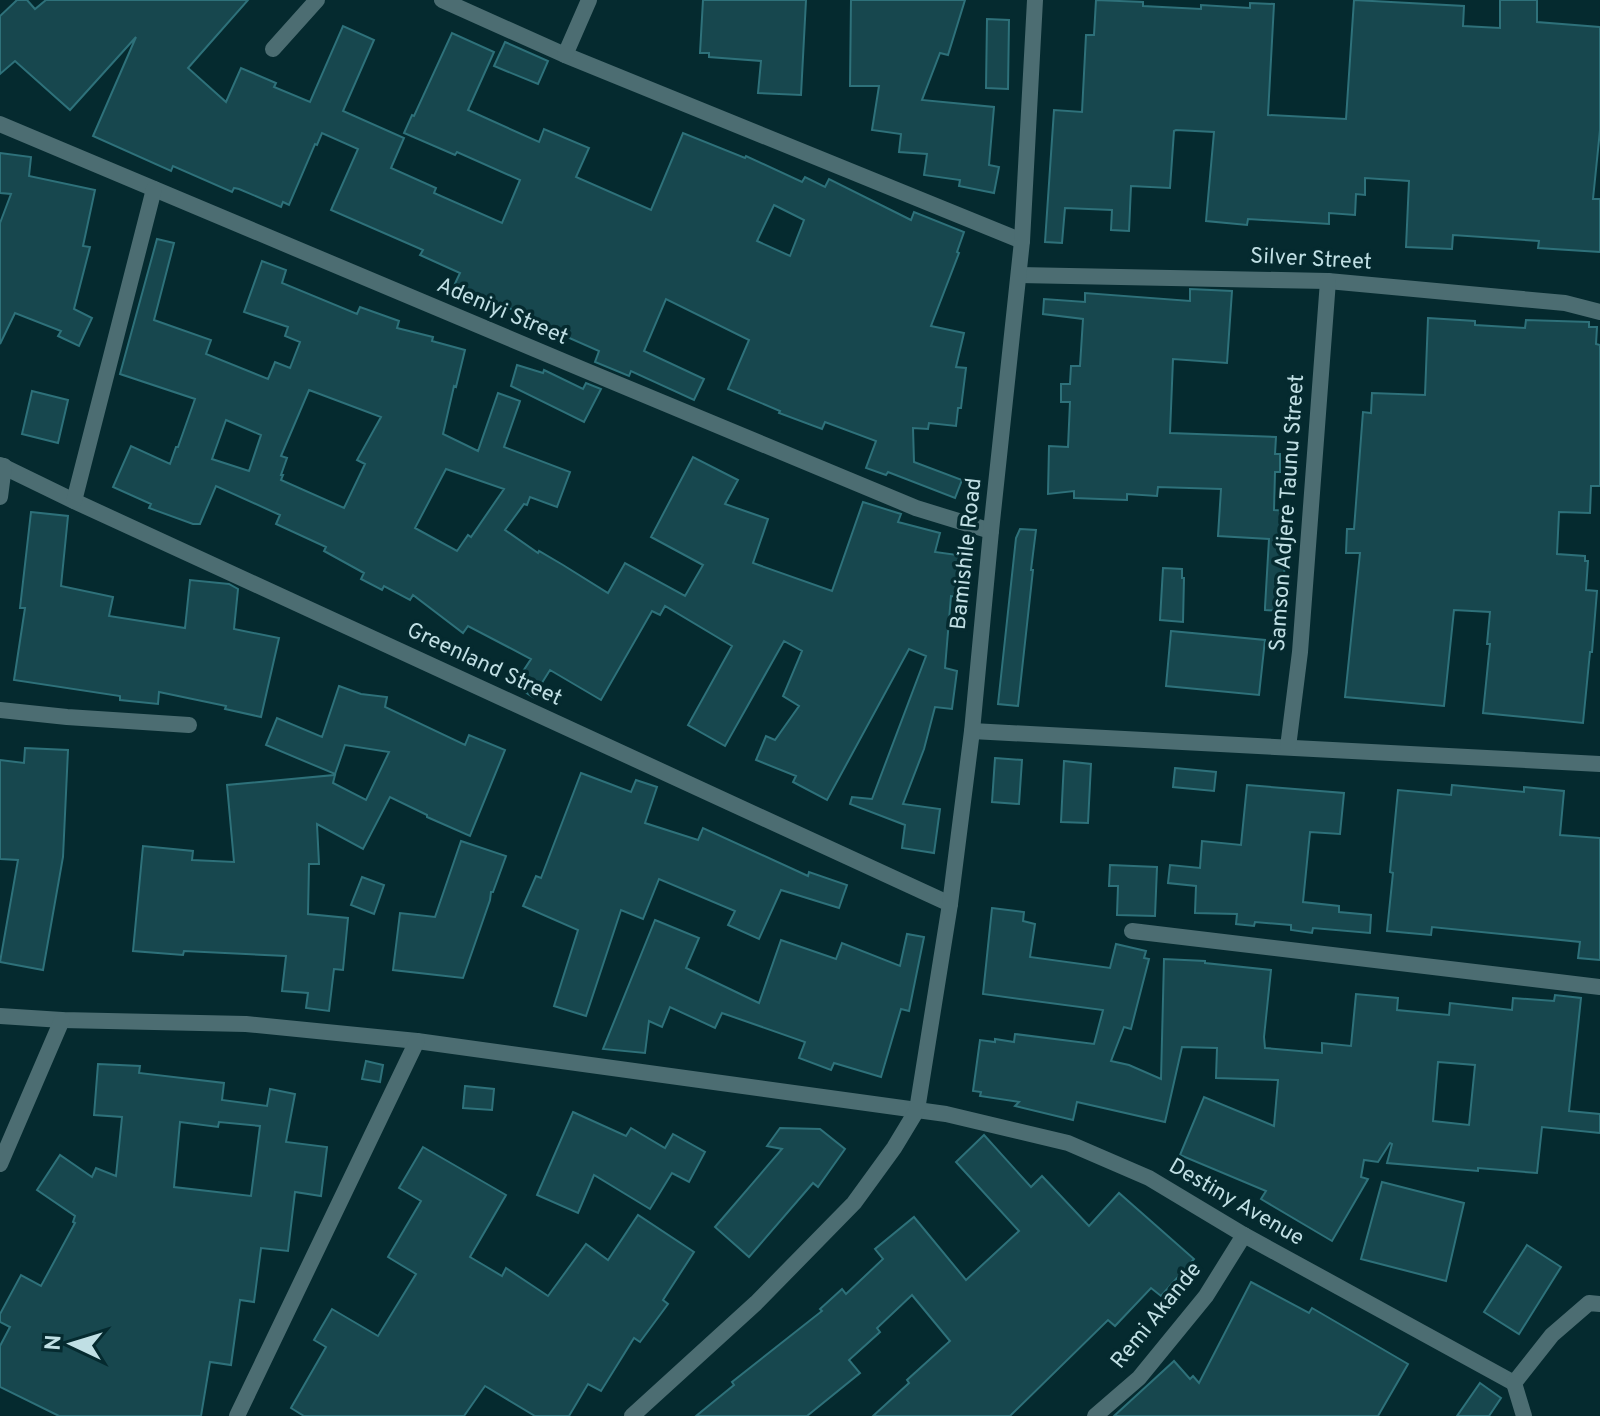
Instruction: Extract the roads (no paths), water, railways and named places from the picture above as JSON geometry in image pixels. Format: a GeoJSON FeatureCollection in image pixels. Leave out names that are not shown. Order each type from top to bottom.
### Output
{"type":"FeatureCollection","features":[{"type":"Feature","properties":{"kind":"street"},"geometry":{"type":"LineString","coordinates":[[273,49],[317,0]]}},
{"type":"Feature","properties":{"kind":"street"},"geometry":{"type":"LineString","coordinates":[[442,0],[565,55],[1022,241]]}},
{"type":"Feature","properties":{"kind":"street"},"geometry":{"type":"LineString","coordinates":[[565,55],[589,0]]}},
{"type":"Feature","properties":{"kind":"street","name":"Bamishile Road"},"geometry":{"type":"LineString","coordinates":[[917,1110],[950,904],[972,731],[1022,241],[1035,0]]}},
{"type":"Feature","properties":{"kind":"street","name":"Adeniyi Street"},"geometry":{"type":"LineString","coordinates":[[0,124],[916,508],[991,531]]}},
{"type":"Feature","properties":{"kind":"street"},"geometry":{"type":"LineString","coordinates":[[74,501],[154,189]]}},
{"type":"Feature","properties":{"kind":"street","name":"Silver Street"},"geometry":{"type":"LineString","coordinates":[[1019,275],[1328,281],[1565,303],[1600,312]]}},
{"type":"Feature","properties":{"kind":"street","name":"Samson Adjere Taunu Street"},"geometry":{"type":"LineString","coordinates":[[1288,747],[1300,652],[1328,281]]}},
{"type":"Feature","properties":{"kind":"street"},"geometry":{"type":"LineString","coordinates":[[0,497],[2,466]]}},
{"type":"Feature","properties":{"kind":"street","name":"Greenland Street"},"geometry":{"type":"LineString","coordinates":[[2,466],[950,904]]}},
{"type":"Feature","properties":{"kind":"street"},"geometry":{"type":"LineString","coordinates":[[0,710],[189,725]]}},
{"type":"Feature","properties":{"kind":"street"},"geometry":{"type":"LineString","coordinates":[[972,731],[1600,764]]}},
{"type":"Feature","properties":{"kind":"street"},"geometry":{"type":"LineString","coordinates":[[1132,931],[1600,987]]}},
{"type":"Feature","properties":{"kind":"street","name":"Destiny Avenue"},"geometry":{"type":"LineString","coordinates":[[0,1016],[246,1024],[417,1041],[946,1114],[1068,1143],[1149,1178],[1244,1235],[1514,1383]]}},
{"type":"Feature","properties":{"kind":"street"},"geometry":{"type":"LineString","coordinates":[[0,1164],[62,1020]]}},
{"type":"Feature","properties":{"kind":"street"},"geometry":{"type":"LineString","coordinates":[[237,1416],[417,1041]]}},
{"type":"Feature","properties":{"kind":"street"},"geometry":{"type":"LineString","coordinates":[[632,1416],[756,1303],[854,1203],[917,1110]]}},
{"type":"Feature","properties":{"kind":"street","name":"Remi Akande"},"geometry":{"type":"LineString","coordinates":[[1095,1416],[1139,1378],[1206,1296],[1244,1235]]}},
{"type":"Feature","properties":{"kind":"street"},"geometry":{"type":"LineString","coordinates":[[1524,1416],[1514,1383],[1552,1335],[1589,1303],[1600,1304]]}}]}
